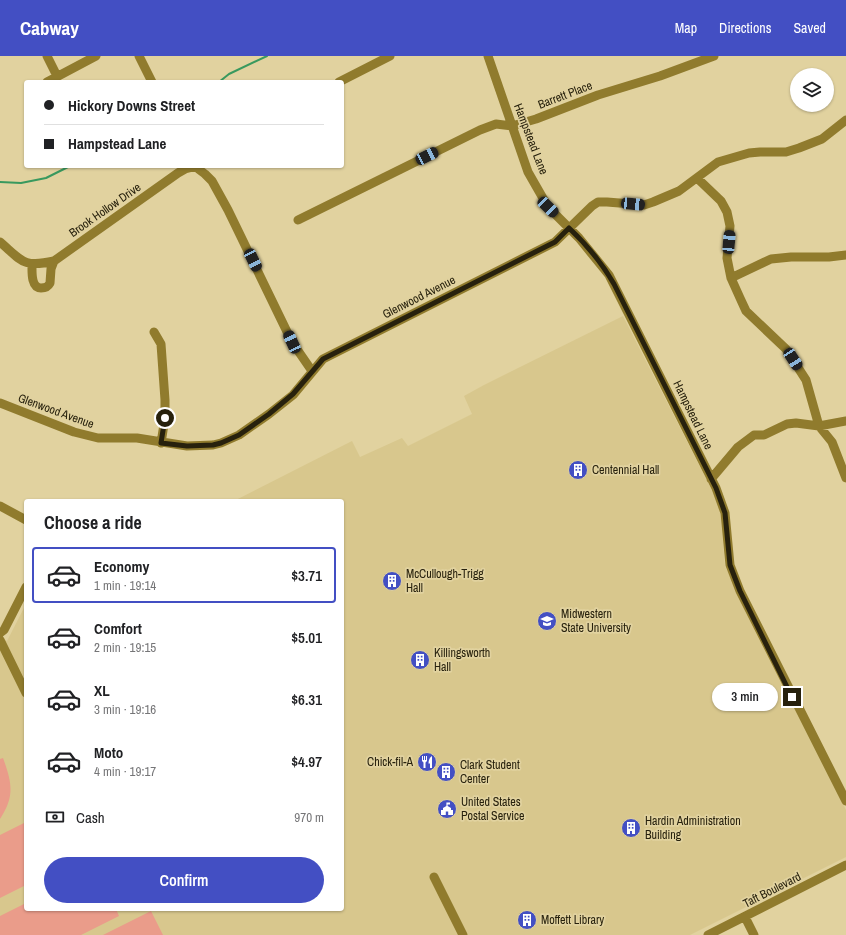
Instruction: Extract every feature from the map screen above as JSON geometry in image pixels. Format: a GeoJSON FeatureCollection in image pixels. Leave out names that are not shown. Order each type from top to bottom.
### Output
{"type":"FeatureCollection","features":[{"type":"Feature","properties":{"kind":"street"},"geometry":{"type":"LineString","coordinates":[[47,56],[57,76]]}},
{"type":"Feature","properties":{"kind":"street"},"geometry":{"type":"LineString","coordinates":[[50,80],[96,56]]}},
{"type":"Feature","properties":{"kind":"street"},"geometry":{"type":"LineString","coordinates":[[139,56],[151,80]]}},
{"type":"Feature","properties":{"kind":"street"},"geometry":{"type":"LineString","coordinates":[[343,80],[390,56]]}},
{"type":"Feature","properties":{"kind":"street","name":"Hampstead Lane"},"geometry":{"type":"LineString","coordinates":[[488,56],[525,164],[531,177],[548,207],[580,238],[604,268],[614,284],[711,479],[721,500],[725,513],[730,565],[740,591],[846,801]]}},
{"type":"Feature","properties":{"kind":"street","name":"Barrett Place"},"geometry":{"type":"LineString","coordinates":[[298,220],[480,130],[496,124],[512,126],[536,119],[598,95],[660,76],[714,56]]}},
{"type":"Feature","properties":{"kind":"street","name":"Glenwood Avenue"},"geometry":{"type":"LineString","coordinates":[[0,403],[85,435],[98,438],[137,438],[187,446],[213,445],[221,443],[239,435],[269,414],[293,394],[323,359],[555,242],[598,202],[644,205],[672,195],[686,187],[718,162],[760,152],[786,152],[811,145],[822,139],[846,120]]}},
{"type":"Feature","properties":{"kind":"street","name":"Brook Hollow Drive"},"geometry":{"type":"LineString","coordinates":[[32,265],[54,261],[178,173],[189,168],[197,168],[205,174],[216,188],[292,342],[312,370]]}},
{"type":"Feature","properties":{"kind":"street"},"geometry":{"type":"LineString","coordinates":[[697,178],[721,201],[727,212],[730,226],[727,258],[731,278],[746,311],[786,349],[806,380],[819,426],[832,442],[846,478]]}},
{"type":"Feature","properties":{"kind":"street"},"geometry":{"type":"LineString","coordinates":[[0,242],[21,261],[32,265],[32,277],[36,286],[39,288],[44,288],[50,283],[51,269],[54,261]]}},
{"type":"Feature","properties":{"kind":"street"},"geometry":{"type":"LineString","coordinates":[[731,278],[771,260],[791,256],[829,257],[846,255]]}},
{"type":"Feature","properties":{"kind":"street"},"geometry":{"type":"LineString","coordinates":[[154,332],[161,344],[165,400],[165,418],[161,443]]}},
{"type":"Feature","properties":{"kind":"street"},"geometry":{"type":"LineString","coordinates":[[711,479],[738,447],[754,435],[764,435],[787,424],[796,423],[819,426],[846,421]]}},
{"type":"Feature","properties":{"kind":"street"},"geometry":{"type":"LineString","coordinates":[[0,506],[24,519]]}},
{"type":"Feature","properties":{"kind":"street"},"geometry":{"type":"LineString","coordinates":[[0,633],[4,630],[24,592]]}},
{"type":"Feature","properties":{"kind":"street"},"geometry":{"type":"LineString","coordinates":[[0,640],[24,689]]}},
{"type":"Feature","properties":{"kind":"street","name":"Taft Boulevard"},"geometry":{"type":"LineString","coordinates":[[708,935],[846,865]]}},
{"type":"Feature","properties":{"kind":"street"},"geometry":{"type":"LineString","coordinates":[[434,877],[463,935]]}},
{"type":"Feature","properties":{"kind":"street"},"geometry":{"type":"LineString","coordinates":[[745,916],[754,935]]}},
{"type":"Feature","properties":{"kind":"shaded area","name":"Midwestern State University"},"geometry":{"type":"Polygon","coordinates":[[[623,316],[720,506],[725,566],[846,810],[846,857],[690,935],[0,935],[0,637],[7,641],[24,608],[24,911],[344,911],[344,499],[238,499],[352,441],[360,457],[402,438],[408,446],[472,414],[464,396],[623,316]]]}},
{"type":"Feature","properties":{"kind":"shaded area"},"geometry":{"type":"Polygon","coordinates":[[[3,758],[10,782],[10,796],[5,811],[0,819],[0,759],[3,758]]]}},
{"type":"Feature","properties":{"kind":"shaded area"},"geometry":{"type":"Polygon","coordinates":[[[24,823],[24,886],[0,898],[0,835],[24,823]]]}},
{"type":"Feature","properties":{"kind":"shaded area"},"geometry":{"type":"Polygon","coordinates":[[[24,904],[24,911],[117,911],[119,916],[81,935],[0,935],[0,916],[24,904]]]}},
{"type":"Feature","properties":{"kind":"shaded area"},"geometry":{"type":"Polygon","coordinates":[[[151,911],[163,935],[103,935],[151,911]]]}},
{"type":"Feature","properties":{"kind":"waterway"},"geometry":{"type":"LineString","coordinates":[[222,80],[229,74],[267,56]]}},
{"type":"Feature","properties":{"kind":"waterway"},"geometry":{"type":"LineString","coordinates":[[0,182],[21,183],[46,178],[66,168]]}},
{"type":"Feature","properties":{"kind":"place","name":"Centennial Hall"},"geometry":{"type":"Point","coordinates":[578,470]}},
{"type":"Feature","properties":{"kind":"place","name":"McCullough-Trigg Hall"},"geometry":{"type":"Point","coordinates":[392,581]}},
{"type":"Feature","properties":{"kind":"place","name":"Midwestern State University"},"geometry":{"type":"Point","coordinates":[547,621]}},
{"type":"Feature","properties":{"kind":"place","name":"Killingsworth Hall"},"geometry":{"type":"Point","coordinates":[420,660]}},
{"type":"Feature","properties":{"kind":"place","name":"Chick-fil-A"},"geometry":{"type":"Point","coordinates":[427,762]}},
{"type":"Feature","properties":{"kind":"place","name":"Clark Student Center"},"geometry":{"type":"Point","coordinates":[446,772]}},
{"type":"Feature","properties":{"kind":"place","name":"United States Postal Service"},"geometry":{"type":"Point","coordinates":[447,809]}},
{"type":"Feature","properties":{"kind":"place","name":"Hardin Administration Building"},"geometry":{"type":"Point","coordinates":[631,828]}},
{"type":"Feature","properties":{"kind":"place","name":"Moffett Library"},"geometry":{"type":"Point","coordinates":[527,920]}},
{"type":"Feature","properties":{"kind":"route"},"geometry":{"type":"LineString","coordinates":[[165,418],[161,443],[187,446],[213,445],[239,435],[256,424],[293,394],[323,359],[555,242],[569,228],[580,238],[604,268],[614,284],[716,488],[725,513],[730,565],[740,591],[792,697]]}}]}
